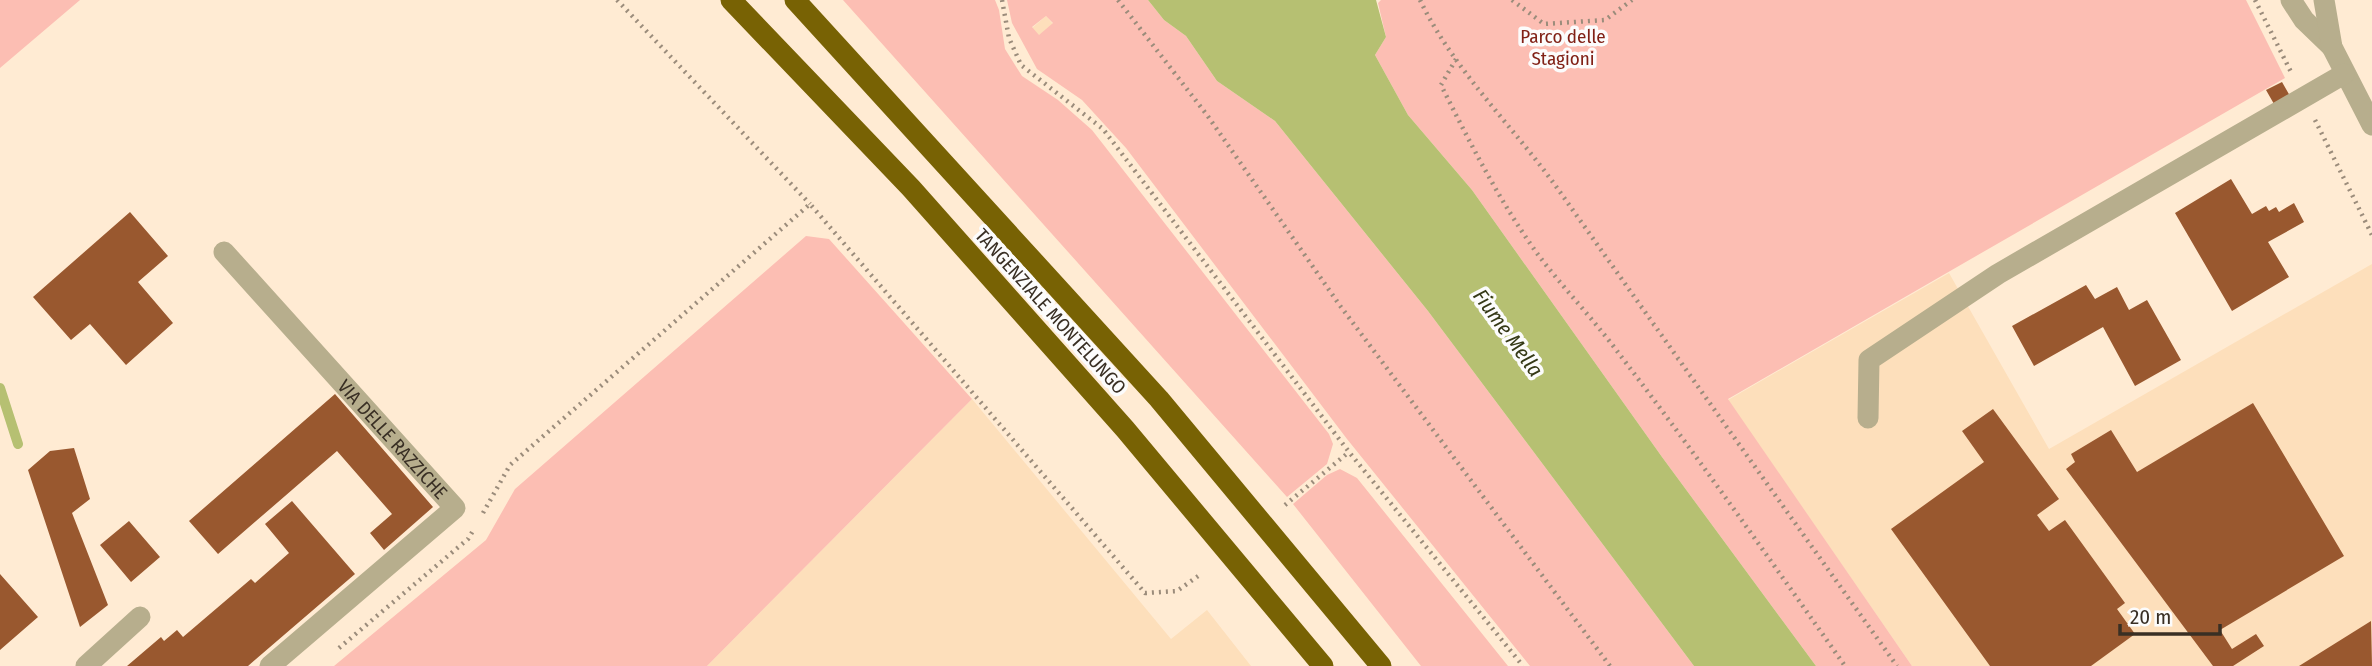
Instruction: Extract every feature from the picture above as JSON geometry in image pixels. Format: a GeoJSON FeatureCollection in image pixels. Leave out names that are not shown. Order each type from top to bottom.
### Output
{"type":"FeatureCollection","features":[{"type":"Feature","properties":{"kind":"highway","name":"TANGENZIALE MONTELUNGO"},"geometry":{"type":"LineString","coordinates":[[731,0],[911,188],[1072,369],[1323,666]]}},
{"type":"Feature","properties":{"kind":"highway","name":"TANGENZIALE MONTELUNGO"},"geometry":{"type":"LineString","coordinates":[[795,0],[1160,399],[1381,666]]}},
{"type":"Feature","properties":{"kind":"street"},"geometry":{"type":"LineString","coordinates":[[2291,0],[2304,20],[2332,47]]}},
{"type":"Feature","properties":{"kind":"street"},"geometry":{"type":"LineString","coordinates":[[2324,0],[2332,47],[2372,125]]}},
{"type":"Feature","properties":{"kind":"street"},"geometry":{"type":"LineString","coordinates":[[1868,418],[1869,360],[1963,297],[2080,226],[2344,74]]}},
{"type":"Feature","properties":{"kind":"street","name":"VIA DELLE RAZZICHE"},"geometry":{"type":"LineString","coordinates":[[224,252],[455,508],[270,666]]}},
{"type":"Feature","properties":{"kind":"street"},"geometry":{"type":"LineString","coordinates":[[86,666],[140,617]]}},
{"type":"Feature","properties":{"kind":"path"},"geometry":{"type":"LineString","coordinates":[[617,0],[810,204],[1145,593],[1177,591],[1201,574]]}},
{"type":"Feature","properties":{"kind":"path"},"geometry":{"type":"LineString","coordinates":[[1002,0],[1009,38],[1021,65],[1103,129],[1349,452],[1523,666]]}},
{"type":"Feature","properties":{"kind":"path"},"geometry":{"type":"LineString","coordinates":[[1118,0],[1207,115],[1341,307],[1610,666]]}},
{"type":"Feature","properties":{"kind":"path"},"geometry":{"type":"LineString","coordinates":[[1420,0],[1456,59],[1558,189],[1897,666]]}},
{"type":"Feature","properties":{"kind":"path"},"geometry":{"type":"LineString","coordinates":[[1512,0],[1544,24],[1605,20],[1632,0]]}},
{"type":"Feature","properties":{"kind":"path"},"geometry":{"type":"LineString","coordinates":[[1456,59],[1441,85],[1508,208],[1540,256],[1620,355],[1738,514],[1845,666]]}},
{"type":"Feature","properties":{"kind":"path"},"geometry":{"type":"LineString","coordinates":[[510,465],[810,204]]}},
{"type":"Feature","properties":{"kind":"path"},"geometry":{"type":"LineString","coordinates":[[1285,505],[1349,452]]}},
{"type":"Feature","properties":{"kind":"shaded area"},"geometry":{"type":"Polygon","coordinates":[[[1046,16],[1053,24],[1039,36],[1032,28],[1046,16]]]}},
{"type":"Feature","properties":{"kind":"shaded area"},"geometry":{"type":"Polygon","coordinates":[[[2372,264],[2372,666],[1912,666],[1728,400],[1949,273],[2049,449],[2372,264]]]}},
{"type":"Feature","properties":{"kind":"shaded area"},"geometry":{"type":"Polygon","coordinates":[[[972,399],[1171,639],[1207,610],[1251,666],[707,666],[972,399]]]}},
{"type":"Feature","properties":{"kind":"green space"},"geometry":{"type":"Polygon","coordinates":[[[0,0],[80,0],[0,68],[0,0]]]}},
{"type":"Feature","properties":{"kind":"green space"},"geometry":{"type":"Polygon","coordinates":[[[843,0],[995,0],[1005,49],[1022,76],[1058,100],[1092,130],[1329,434],[1333,444],[1327,464],[1287,497],[843,0]]]}},
{"type":"Feature","properties":{"kind":"green space"},"geometry":{"type":"Polygon","coordinates":[[[1007,0],[1148,0],[1164,20],[1186,36],[1217,81],[1275,121],[1428,311],[1694,666],[1530,666],[1347,439],[1126,148],[1082,100],[1037,69],[1012,23],[1007,0]],[[1046,16],[1032,27],[1039,35],[1053,23],[1046,16]]]}},
{"type":"Feature","properties":{"kind":"green space","name":"Parco delle Stagioni"},"geometry":{"type":"Polygon","coordinates":[[[1381,0],[2246,0],[2285,78],[1728,399],[1912,666],[1816,666],[1662,457],[1472,190],[1408,115],[1375,55],[1386,37],[1378,3],[1381,0]]]}},
{"type":"Feature","properties":{"kind":"green space"},"geometry":{"type":"Polygon","coordinates":[[[806,236],[829,239],[972,399],[707,666],[334,666],[486,540],[515,489],[806,236]]]}},
{"type":"Feature","properties":{"kind":"green space"},"geometry":{"type":"Polygon","coordinates":[[[1340,469],[1357,478],[1508,666],[1421,666],[1293,504],[1327,475],[1340,469]]]}},
{"type":"Feature","properties":{"kind":"water","name":"Fiume Mella"},"geometry":{"type":"Polygon","coordinates":[[[1148,0],[1376,0],[1386,37],[1375,55],[1408,115],[1472,190],[1662,457],[1816,666],[1694,666],[1428,311],[1275,121],[1217,81],[1186,36],[1164,20],[1148,0]]]}},
{"type":"Feature","properties":{"kind":"building"},"geometry":{"type":"Polygon","coordinates":[[[2282,82],[2290,96],[2274,104],[2266,90],[2282,82]]]}},
{"type":"Feature","properties":{"kind":"building"},"geometry":{"type":"Polygon","coordinates":[[[2231,179],[2252,214],[2266,206],[2269,211],[2276,207],[2279,212],[2294,203],[2304,222],[2268,242],[2289,277],[2232,311],[2175,213],[2231,179]]]}},
{"type":"Feature","properties":{"kind":"building"},"geometry":{"type":"Polygon","coordinates":[[[130,212],[168,256],[138,282],[173,323],[126,365],[90,324],[71,340],[33,297],[130,212]]]}},
{"type":"Feature","properties":{"kind":"building"},"geometry":{"type":"Polygon","coordinates":[[[2086,285],[2095,299],[2117,287],[2129,310],[2147,300],[2181,360],[2135,386],[2103,327],[2034,366],[2012,326],[2086,285]]]}},
{"type":"Feature","properties":{"kind":"building"},"geometry":{"type":"Polygon","coordinates":[[[335,394],[433,507],[384,550],[370,533],[392,514],[337,451],[218,554],[189,521],[335,394]]]}},
{"type":"Feature","properties":{"kind":"building"},"geometry":{"type":"Polygon","coordinates":[[[2253,403],[2344,556],[2220,630],[2232,649],[2256,634],[2264,646],[2233,666],[2213,666],[2066,469],[2075,462],[2071,454],[2111,430],[2137,472],[2253,403]]]}},
{"type":"Feature","properties":{"kind":"building"},"geometry":{"type":"Polygon","coordinates":[[[1993,409],[2059,499],[2037,515],[2049,531],[2065,520],[2125,603],[2117,609],[2135,634],[2091,666],[1990,666],[1891,529],[1984,462],[1962,431],[1993,409]]]}},
{"type":"Feature","properties":{"kind":"building"},"geometry":{"type":"Polygon","coordinates":[[[74,448],[90,499],[72,513],[108,605],[80,627],[28,470],[50,451],[74,448]]]}},
{"type":"Feature","properties":{"kind":"building"},"geometry":{"type":"Polygon","coordinates":[[[292,501],[355,574],[248,666],[127,666],[161,637],[164,641],[177,630],[183,637],[251,579],[255,583],[289,553],[265,524],[292,501]]]}},
{"type":"Feature","properties":{"kind":"building"},"geometry":{"type":"Polygon","coordinates":[[[129,521],[160,557],[131,582],[100,545],[129,521]]]}},
{"type":"Feature","properties":{"kind":"building"},"geometry":{"type":"Polygon","coordinates":[[[0,574],[38,617],[0,650],[0,574]]]}},
{"type":"Feature","properties":{"kind":"building"},"geometry":{"type":"Polygon","coordinates":[[[2371,621],[2372,666],[2299,666],[2371,621]]]}},
{"type":"Feature","properties":{"kind":"waterway"},"geometry":{"type":"LineString","coordinates":[[0,388],[18,444]]}}]}
